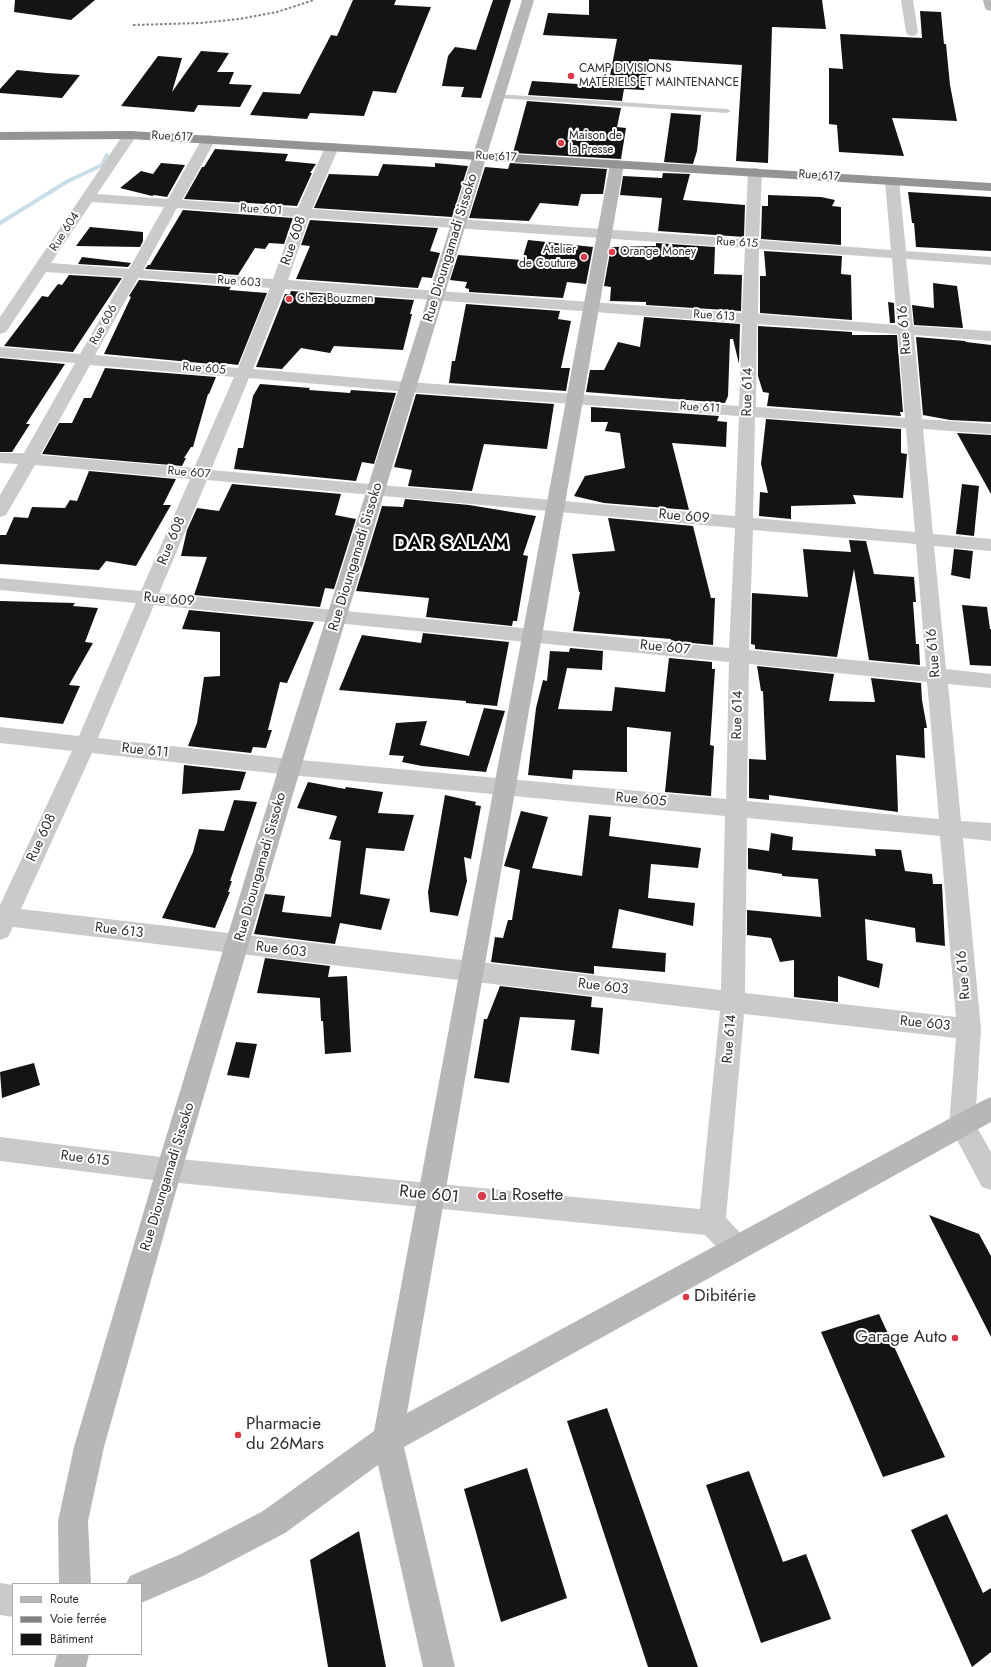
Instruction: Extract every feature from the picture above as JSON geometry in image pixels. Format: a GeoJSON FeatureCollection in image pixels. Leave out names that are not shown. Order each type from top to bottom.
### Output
{"type":"FeatureCollection","features":[{"type":"Feature","properties":{"kind":"highway","name":"Rue 617"},"geometry":{"type":"LineString","coordinates":[[0,136],[130,135],[209,139],[991,187]]}},
{"type":"Feature","properties":{"kind":"street","name":"Rue Dioungamadi Sissoko"},"geometry":{"type":"LineString","coordinates":[[76,1583],[73,1521],[89,1447],[169,1170],[238,945],[290,767],[528,0]]}},
{"type":"Feature","properties":{"kind":"street"},"geometry":{"type":"LineString","coordinates":[[907,0],[912,32]]}},
{"type":"Feature","properties":{"kind":"street"},"geometry":{"type":"LineString","coordinates":[[989,0],[991,8]]}},
{"type":"Feature","properties":{"kind":"street","name":"Rue 604"},"geometry":{"type":"LineString","coordinates":[[0,329],[130,135]]}},
{"type":"Feature","properties":{"kind":"street","name":"Rue 606"},"geometry":{"type":"LineString","coordinates":[[0,511],[209,139]]}},
{"type":"Feature","properties":{"kind":"street","name":"Rue 608"},"geometry":{"type":"LineString","coordinates":[[2,921],[85,745],[148,598],[244,372],[279,285],[303,213],[332,146]]}},
{"type":"Feature","properties":{"kind":"street"},"geometry":{"type":"LineString","coordinates":[[439,1667],[387,1440],[617,164]]}},
{"type":"Feature","properties":{"kind":"street","name":"Rue 614"},"geometry":{"type":"LineString","coordinates":[[712,1223],[734,1002],[738,656],[748,411],[752,244],[756,172]]}},
{"type":"Feature","properties":{"kind":"street","name":"Rue 616"},"geometry":{"type":"LineString","coordinates":[[892,181],[969,1029],[962,1124]]}},
{"type":"Feature","properties":{"kind":"street","name":"Rue 601"},"geometry":{"type":"LineString","coordinates":[[88,198],[459,224]]}},
{"type":"Feature","properties":{"kind":"street","name":"Rue 615"},"geometry":{"type":"LineString","coordinates":[[459,224],[991,261]]}},
{"type":"Feature","properties":{"kind":"street","name":"Rue 603"},"geometry":{"type":"LineString","coordinates":[[42,267],[436,296]]}},
{"type":"Feature","properties":{"kind":"street","name":"Rue 613"},"geometry":{"type":"LineString","coordinates":[[436,296],[991,336]]}},
{"type":"Feature","properties":{"kind":"street","name":"Rue 605"},"geometry":{"type":"LineString","coordinates":[[0,352],[408,386]]}},
{"type":"Feature","properties":{"kind":"street","name":"Rue 611"},"geometry":{"type":"LineString","coordinates":[[408,386],[991,429]]}},
{"type":"Feature","properties":{"kind":"street","name":"Rue 607"},"geometry":{"type":"LineString","coordinates":[[0,458],[30,459],[377,490]]}},
{"type":"Feature","properties":{"kind":"street","name":"Rue 609"},"geometry":{"type":"LineString","coordinates":[[377,490],[991,545]]}},
{"type":"Feature","properties":{"kind":"street","name":"Rue 609"},"geometry":{"type":"LineString","coordinates":[[0,584],[338,616]]}},
{"type":"Feature","properties":{"kind":"street","name":"Rue 607"},"geometry":{"type":"LineString","coordinates":[[338,616],[991,681]]}},
{"type":"Feature","properties":{"kind":"street","name":"Rue 611"},"geometry":{"type":"LineString","coordinates":[[0,736],[290,767]]}},
{"type":"Feature","properties":{"kind":"street","name":"Rue 605"},"geometry":{"type":"LineString","coordinates":[[290,767],[991,832]]}},
{"type":"Feature","properties":{"kind":"street","name":"Rue 613"},"geometry":{"type":"LineString","coordinates":[[2,921],[238,945]]}},
{"type":"Feature","properties":{"kind":"street","name":"Rue 603"},"geometry":{"type":"LineString","coordinates":[[238,945],[969,1029]]}},
{"type":"Feature","properties":{"kind":"street"},"geometry":{"type":"LineString","coordinates":[[142,1587],[192,1565],[274,1522],[387,1440],[991,1108]]}},
{"type":"Feature","properties":{"kind":"street"},"geometry":{"type":"LineString","coordinates":[[962,1124],[991,1178]]}},
{"type":"Feature","properties":{"kind":"street","name":"Rue 615"},"geometry":{"type":"LineString","coordinates":[[0,1149],[169,1170]]}},
{"type":"Feature","properties":{"kind":"street","name":"Rue 601"},"geometry":{"type":"LineString","coordinates":[[169,1170],[712,1223]]}},
{"type":"Feature","properties":{"kind":"street"},"geometry":{"type":"LineString","coordinates":[[712,1223],[736,1248]]}},
{"type":"Feature","properties":{"kind":"street"},"geometry":{"type":"LineString","coordinates":[[0,1599],[12,1601]]}},
{"type":"Feature","properties":{"kind":"street"},"geometry":{"type":"LineString","coordinates":[[70,1667],[73,1655]]}},
{"type":"Feature","properties":{"kind":"lane"},"geometry":{"type":"LineString","coordinates":[[498,96],[728,111]]}},
{"type":"Feature","properties":{"kind":"building"},"geometry":{"type":"Polygon","coordinates":[[[15,0],[95,0],[71,20],[14,12],[15,0]]]}},
{"type":"Feature","properties":{"kind":"building"},"geometry":{"type":"Polygon","coordinates":[[[353,0],[396,0],[394,5],[431,7],[396,93],[373,91],[364,116],[310,113],[307,119],[250,115],[263,92],[300,94],[331,35],[337,36],[353,0]]]}},
{"type":"Feature","properties":{"kind":"building"},"geometry":{"type":"Polygon","coordinates":[[[493,0],[511,0],[481,98],[461,97],[464,87],[442,86],[448,56],[455,47],[476,50],[493,0]]]}},
{"type":"Feature","properties":{"kind":"building"},"geometry":{"type":"Polygon","coordinates":[[[589,0],[822,0],[826,29],[772,27],[768,163],[736,161],[742,65],[649,59],[644,90],[624,89],[622,101],[528,95],[532,81],[608,86],[617,39],[543,35],[548,13],[589,15],[589,0]]]}},
{"type":"Feature","properties":{"kind":"building"},"geometry":{"type":"Polygon","coordinates":[[[920,11],[941,12],[950,85],[957,121],[892,118],[904,156],[839,152],[837,125],[829,124],[829,68],[843,69],[840,34],[922,38],[920,11]]]}},
{"type":"Feature","properties":{"kind":"building"},"geometry":{"type":"Polygon","coordinates":[[[201,51],[229,53],[217,72],[234,72],[229,84],[252,85],[240,107],[198,105],[194,112],[121,106],[158,56],[182,58],[172,92],[201,51]]]}},
{"type":"Feature","properties":{"kind":"building"},"geometry":{"type":"Polygon","coordinates":[[[17,70],[80,75],[62,98],[0,93],[0,89],[17,70]]]}},
{"type":"Feature","properties":{"kind":"building"},"geometry":{"type":"Polygon","coordinates":[[[527,101],[621,108],[617,127],[626,128],[621,159],[513,153],[527,101]]]}},
{"type":"Feature","properties":{"kind":"building"},"geometry":{"type":"Polygon","coordinates":[[[671,113],[701,115],[697,151],[693,164],[664,162],[671,113]]]}},
{"type":"Feature","properties":{"kind":"building"},"geometry":{"type":"Polygon","coordinates":[[[215,149],[288,154],[285,161],[316,164],[310,173],[312,173],[297,206],[184,199],[202,167],[204,167],[215,149]]]}},
{"type":"Feature","properties":{"kind":"building"},"geometry":{"type":"Polygon","coordinates":[[[161,163],[185,165],[167,197],[152,196],[120,188],[141,171],[153,174],[161,163]]]}},
{"type":"Feature","properties":{"kind":"building"},"geometry":{"type":"Polygon","coordinates":[[[435,163],[468,166],[452,217],[314,208],[329,174],[378,176],[383,164],[435,167],[435,163]]]}},
{"type":"Feature","properties":{"kind":"building"},"geometry":{"type":"Polygon","coordinates":[[[510,163],[607,169],[603,194],[581,194],[578,206],[540,203],[529,221],[469,218],[485,167],[508,169],[510,163]]]}},
{"type":"Feature","properties":{"kind":"building"},"geometry":{"type":"Polygon","coordinates":[[[663,173],[690,174],[683,200],[745,205],[744,237],[658,231],[662,198],[620,195],[623,176],[662,178],[663,173]]]}},
{"type":"Feature","properties":{"kind":"building"},"geometry":{"type":"Polygon","coordinates":[[[908,192],[991,197],[991,251],[916,247],[914,223],[912,223],[908,192]]]}},
{"type":"Feature","properties":{"kind":"building"},"geometry":{"type":"Polygon","coordinates":[[[768,195],[821,197],[835,200],[832,206],[841,207],[841,245],[761,239],[762,206],[768,206],[768,195]]]}},
{"type":"Feature","properties":{"kind":"building"},"geometry":{"type":"Polygon","coordinates":[[[183,210],[293,218],[284,244],[269,243],[265,249],[255,248],[238,275],[145,269],[148,265],[150,265],[183,210]]]}},
{"type":"Feature","properties":{"kind":"building"},"geometry":{"type":"Polygon","coordinates":[[[310,220],[438,228],[430,251],[440,253],[432,278],[422,277],[418,288],[296,279],[310,246],[301,245],[310,220]]]}},
{"type":"Feature","properties":{"kind":"building"},"geometry":{"type":"Polygon","coordinates":[[[90,227],[143,232],[143,241],[140,247],[76,246],[90,227]]]}},
{"type":"Feature","properties":{"kind":"building"},"geometry":{"type":"Polygon","coordinates":[[[528,240],[593,247],[586,284],[567,282],[563,298],[469,292],[469,289],[465,288],[467,282],[450,280],[458,255],[522,260],[528,240]]]}},
{"type":"Feature","properties":{"kind":"building"},"geometry":{"type":"Polygon","coordinates":[[[656,243],[715,247],[714,274],[742,275],[741,311],[646,305],[646,302],[610,301],[611,287],[604,286],[611,247],[656,246],[656,243]]]}},
{"type":"Feature","properties":{"kind":"building"},"geometry":{"type":"Polygon","coordinates":[[[764,251],[842,256],[841,274],[851,275],[852,320],[760,313],[760,276],[766,276],[764,251]]]}},
{"type":"Feature","properties":{"kind":"building"},"geometry":{"type":"Polygon","coordinates":[[[82,257],[131,263],[128,267],[78,264],[82,257]]]}},
{"type":"Feature","properties":{"kind":"building"},"geometry":{"type":"Polygon","coordinates":[[[69,275],[122,278],[73,352],[4,346],[42,296],[48,297],[58,284],[62,285],[69,275]]]}},
{"type":"Feature","properties":{"kind":"building"},"geometry":{"type":"Polygon","coordinates":[[[139,280],[231,287],[229,290],[267,293],[238,365],[222,363],[222,365],[104,354],[131,297],[129,296],[139,280]]]}},
{"type":"Feature","properties":{"kind":"building"},"geometry":{"type":"Polygon","coordinates":[[[933,283],[957,286],[963,328],[914,325],[912,305],[934,308],[933,283]]]}},
{"type":"Feature","properties":{"kind":"building"},"geometry":{"type":"Polygon","coordinates":[[[291,291],[414,300],[403,350],[334,346],[330,353],[301,348],[282,369],[256,367],[285,294],[290,294],[291,291]]]}},
{"type":"Feature","properties":{"kind":"building"},"geometry":{"type":"Polygon","coordinates":[[[888,302],[894,303],[895,323],[890,323],[888,302]]]}},
{"type":"Feature","properties":{"kind":"building"},"geometry":{"type":"Polygon","coordinates":[[[466,304],[560,311],[558,319],[571,321],[561,368],[570,368],[566,391],[449,383],[452,361],[455,361],[466,304]]]}},
{"type":"Feature","properties":{"kind":"building"},"geometry":{"type":"Polygon","coordinates":[[[644,317],[740,324],[739,364],[733,339],[730,339],[728,396],[725,403],[586,392],[590,370],[604,370],[618,342],[640,347],[644,317]]]}},
{"type":"Feature","properties":{"kind":"building"},"geometry":{"type":"Polygon","coordinates":[[[758,326],[852,332],[852,335],[897,335],[903,412],[900,412],[901,416],[767,406],[769,393],[763,392],[758,376],[758,326]]]}},
{"type":"Feature","properties":{"kind":"building"},"geometry":{"type":"Polygon","coordinates":[[[916,337],[965,341],[991,345],[991,422],[950,420],[923,415],[916,337]]]}},
{"type":"Feature","properties":{"kind":"building"},"geometry":{"type":"Polygon","coordinates":[[[0,358],[65,364],[26,424],[30,424],[12,452],[0,452],[0,358]]]}},
{"type":"Feature","properties":{"kind":"building"},"geometry":{"type":"Polygon","coordinates":[[[105,368],[216,377],[208,394],[193,447],[191,447],[184,458],[186,458],[182,466],[42,454],[59,423],[72,423],[84,398],[91,398],[105,368]]]}},
{"type":"Feature","properties":{"kind":"building"},"geometry":{"type":"Polygon","coordinates":[[[260,384],[350,393],[351,390],[396,393],[374,464],[362,462],[356,481],[234,469],[238,448],[243,448],[253,396],[260,384]]]}},
{"type":"Feature","properties":{"kind":"building"},"geometry":{"type":"Polygon","coordinates":[[[416,394],[554,404],[547,449],[484,444],[472,491],[408,486],[412,470],[394,467],[416,394]]]}},
{"type":"Feature","properties":{"kind":"building"},"geometry":{"type":"Polygon","coordinates":[[[591,407],[719,416],[717,421],[727,422],[726,447],[672,443],[689,510],[604,503],[574,496],[585,476],[625,468],[620,433],[605,431],[608,422],[591,422],[591,407]]]}},
{"type":"Feature","properties":{"kind":"building"},"geometry":{"type":"Polygon","coordinates":[[[766,419],[901,429],[901,453],[907,454],[903,498],[853,495],[856,504],[791,506],[791,519],[759,516],[760,492],[768,493],[761,464],[766,419]]]}},
{"type":"Feature","properties":{"kind":"building"},"geometry":{"type":"Polygon","coordinates":[[[957,433],[991,435],[991,494],[957,433]]]}},
{"type":"Feature","properties":{"kind":"building"},"geometry":{"type":"Polygon","coordinates":[[[89,471],[176,479],[163,505],[171,505],[136,566],[106,561],[99,570],[0,564],[0,535],[6,535],[14,517],[28,518],[32,507],[65,508],[70,500],[77,501],[89,471]]]}},
{"type":"Feature","properties":{"kind":"building"},"geometry":{"type":"Polygon","coordinates":[[[232,484],[341,494],[335,515],[356,519],[334,589],[325,588],[320,607],[194,595],[207,557],[181,556],[187,530],[197,508],[219,511],[232,484]]]}},
{"type":"Feature","properties":{"kind":"building"},"geometry":{"type":"Polygon","coordinates":[[[962,484],[979,486],[974,536],[956,534],[962,484]]]}},
{"type":"Feature","properties":{"kind":"building"},"geometry":{"type":"Polygon","coordinates":[[[405,499],[469,505],[536,516],[523,555],[528,556],[517,621],[513,621],[512,626],[426,617],[429,598],[356,591],[382,506],[403,507],[405,499]]]}},
{"type":"Feature","properties":{"kind":"building"},"geometry":{"type":"Polygon","coordinates":[[[608,518],[693,526],[711,598],[715,598],[713,645],[671,641],[671,639],[573,631],[580,592],[572,554],[615,551],[608,518]]]}},
{"type":"Feature","properties":{"kind":"building"},"geometry":{"type":"Polygon","coordinates":[[[849,540],[866,541],[874,574],[914,577],[916,602],[913,602],[916,644],[919,644],[920,665],[869,660],[854,569],[837,657],[755,649],[755,645],[751,644],[752,593],[808,597],[803,549],[851,552],[849,540]]]}},
{"type":"Feature","properties":{"kind":"building"},"geometry":{"type":"Polygon","coordinates":[[[954,549],[973,551],[970,579],[951,575],[954,549]]]}},
{"type":"Feature","properties":{"kind":"building"},"geometry":{"type":"Polygon","coordinates":[[[0,601],[75,603],[73,606],[98,608],[85,642],[93,643],[69,685],[80,686],[63,724],[0,717],[0,601]]]}},
{"type":"Feature","properties":{"kind":"building"},"geometry":{"type":"Polygon","coordinates":[[[962,605],[987,607],[991,629],[991,666],[970,665],[962,605]]]}},
{"type":"Feature","properties":{"kind":"building"},"geometry":{"type":"Polygon","coordinates":[[[189,610],[314,622],[287,683],[280,682],[268,730],[272,730],[266,748],[253,747],[251,753],[188,746],[197,723],[204,677],[220,676],[220,632],[182,629],[189,610]]]}},
{"type":"Feature","properties":{"kind":"building"},"geometry":{"type":"Polygon","coordinates":[[[423,633],[509,642],[497,706],[466,703],[466,701],[339,690],[362,635],[421,643],[423,633]]]}},
{"type":"Feature","properties":{"kind":"building"},"geometry":{"type":"Polygon","coordinates":[[[570,648],[603,651],[602,670],[567,668],[558,709],[612,711],[615,687],[665,692],[669,658],[712,662],[712,669],[715,669],[710,745],[714,746],[711,796],[665,792],[671,732],[627,727],[627,772],[573,770],[572,779],[528,775],[536,708],[543,680],[547,681],[550,651],[569,652],[570,648]]]}},
{"type":"Feature","properties":{"kind":"building"},"geometry":{"type":"Polygon","coordinates":[[[757,666],[834,674],[829,701],[875,702],[871,678],[921,683],[922,700],[927,728],[924,728],[925,758],[896,755],[898,812],[769,795],[769,800],[749,798],[749,759],[766,760],[763,691],[761,691],[757,666]]]}},
{"type":"Feature","properties":{"kind":"building"},"geometry":{"type":"Polygon","coordinates":[[[484,708],[505,711],[486,772],[422,766],[402,762],[404,756],[389,755],[396,723],[427,721],[420,745],[469,756],[484,708]]]}},
{"type":"Feature","properties":{"kind":"building"},"geometry":{"type":"Polygon","coordinates":[[[184,765],[246,772],[240,790],[182,794],[184,765]]]}},
{"type":"Feature","properties":{"kind":"building"},"geometry":{"type":"Polygon","coordinates":[[[308,782],[345,789],[346,787],[383,792],[378,813],[414,815],[404,851],[366,848],[360,894],[390,899],[381,930],[340,923],[335,944],[254,934],[265,894],[285,896],[282,912],[331,917],[341,841],[329,839],[337,816],[297,808],[308,782]]]}},
{"type":"Feature","properties":{"kind":"building"},"geometry":{"type":"Polygon","coordinates":[[[445,795],[476,802],[475,805],[481,806],[471,859],[464,857],[467,881],[458,916],[430,912],[428,892],[445,795]]]}},
{"type":"Feature","properties":{"kind":"building"},"geometry":{"type":"Polygon","coordinates":[[[234,800],[257,802],[230,881],[232,881],[228,892],[230,892],[215,928],[162,918],[193,852],[199,829],[224,831],[234,800]]]}},
{"type":"Feature","properties":{"kind":"building"},"geometry":{"type":"Polygon","coordinates":[[[521,811],[548,817],[532,868],[582,876],[589,815],[611,817],[609,836],[701,848],[698,868],[651,864],[648,898],[695,903],[693,926],[619,909],[612,948],[666,953],[665,972],[594,966],[594,974],[491,962],[495,937],[503,938],[508,920],[512,920],[520,870],[504,866],[521,811]]]}},
{"type":"Feature","properties":{"kind":"building"},"geometry":{"type":"Polygon","coordinates":[[[771,833],[793,837],[792,850],[876,856],[875,849],[901,850],[905,871],[932,874],[933,884],[942,884],[945,946],[916,942],[915,928],[865,919],[867,960],[883,964],[879,988],[838,976],[838,1002],[794,997],[794,960],[780,962],[771,938],[747,935],[747,910],[821,917],[818,879],[782,876],[782,874],[748,869],[748,848],[769,851],[771,833]]]}},
{"type":"Feature","properties":{"kind":"building"},"geometry":{"type":"Polygon","coordinates":[[[265,958],[330,966],[328,977],[347,976],[351,1052],[325,1054],[320,998],[257,993],[265,958]]]}},
{"type":"Feature","properties":{"kind":"building"},"geometry":{"type":"Polygon","coordinates":[[[500,986],[592,997],[591,1007],[603,1008],[599,1054],[571,1050],[575,1020],[520,1017],[509,1083],[474,1078],[484,1019],[487,1019],[500,986]]]}},
{"type":"Feature","properties":{"kind":"building"},"geometry":{"type":"Polygon","coordinates":[[[236,1042],[257,1044],[249,1078],[227,1075],[236,1042]]]}},
{"type":"Feature","properties":{"kind":"building"},"geometry":{"type":"Polygon","coordinates":[[[34,1063],[40,1085],[2,1098],[0,1072],[34,1063]]]}},
{"type":"Feature","properties":{"kind":"building"},"geometry":{"type":"Polygon","coordinates":[[[929,1215],[979,1234],[991,1256],[991,1337],[929,1215]]]}},
{"type":"Feature","properties":{"kind":"building"},"geometry":{"type":"Polygon","coordinates":[[[879,1314],[945,1457],[883,1477],[821,1332],[879,1314]]]}},
{"type":"Feature","properties":{"kind":"building"},"geometry":{"type":"Polygon","coordinates":[[[607,1408],[698,1667],[648,1667],[567,1421],[607,1408]]]}},
{"type":"Feature","properties":{"kind":"building"},"geometry":{"type":"Polygon","coordinates":[[[527,1468],[567,1598],[501,1622],[464,1489],[527,1468]]]}},
{"type":"Feature","properties":{"kind":"building"},"geometry":{"type":"Polygon","coordinates":[[[749,1471],[783,1562],[806,1554],[831,1619],[761,1643],[706,1485],[749,1471]]]}},
{"type":"Feature","properties":{"kind":"building"},"geometry":{"type":"Polygon","coordinates":[[[947,1514],[983,1593],[991,1588],[991,1652],[972,1667],[911,1530],[947,1514]]]}},
{"type":"Feature","properties":{"kind":"building"},"geometry":{"type":"Polygon","coordinates":[[[359,1531],[386,1667],[328,1667],[310,1560],[359,1531]]]}},
{"type":"Feature","properties":{"kind":"waterway"},"geometry":{"type":"LineString","coordinates":[[0,223],[68,181],[102,165],[107,155]]}},
{"type":"Feature","properties":{"kind":"railway"},"geometry":{"type":"LineString","coordinates":[[133,25],[201,23],[239,19],[277,12],[314,0]]}},
{"type":"Feature","properties":{"kind":"place","name":"CAMP DIVISIONS MATÉRIELS ET MAINTENANCE"},"geometry":{"type":"Point","coordinates":[571,76]}},
{"type":"Feature","properties":{"kind":"place","name":"Maison de la Presse"},"geometry":{"type":"Point","coordinates":[561,143]}},
{"type":"Feature","properties":{"kind":"place","name":"Orange Money"},"geometry":{"type":"Point","coordinates":[612,252]}},
{"type":"Feature","properties":{"kind":"place","name":"Atelier de Couture"},"geometry":{"type":"Point","coordinates":[584,257]}},
{"type":"Feature","properties":{"kind":"place","name":"Chez Bouzmen"},"geometry":{"type":"Point","coordinates":[289,299]}},
{"type":"Feature","properties":{"kind":"place","name":"La Rosette"},"geometry":{"type":"Point","coordinates":[482,1196]}},
{"type":"Feature","properties":{"kind":"place","name":"Dibitérie"},"geometry":{"type":"Point","coordinates":[686,1297]}},
{"type":"Feature","properties":{"kind":"place","name":"Garage Auto"},"geometry":{"type":"Point","coordinates":[955,1338]}},
{"type":"Feature","properties":{"kind":"place","name":"Pharmacie du 26Mars"},"geometry":{"type":"Point","coordinates":[238,1435]}},
{"type":"Feature","properties":{"kind":"district","name":"DAR SALAM"},"geometry":{"type":"Point","coordinates":[452,545]}}]}
